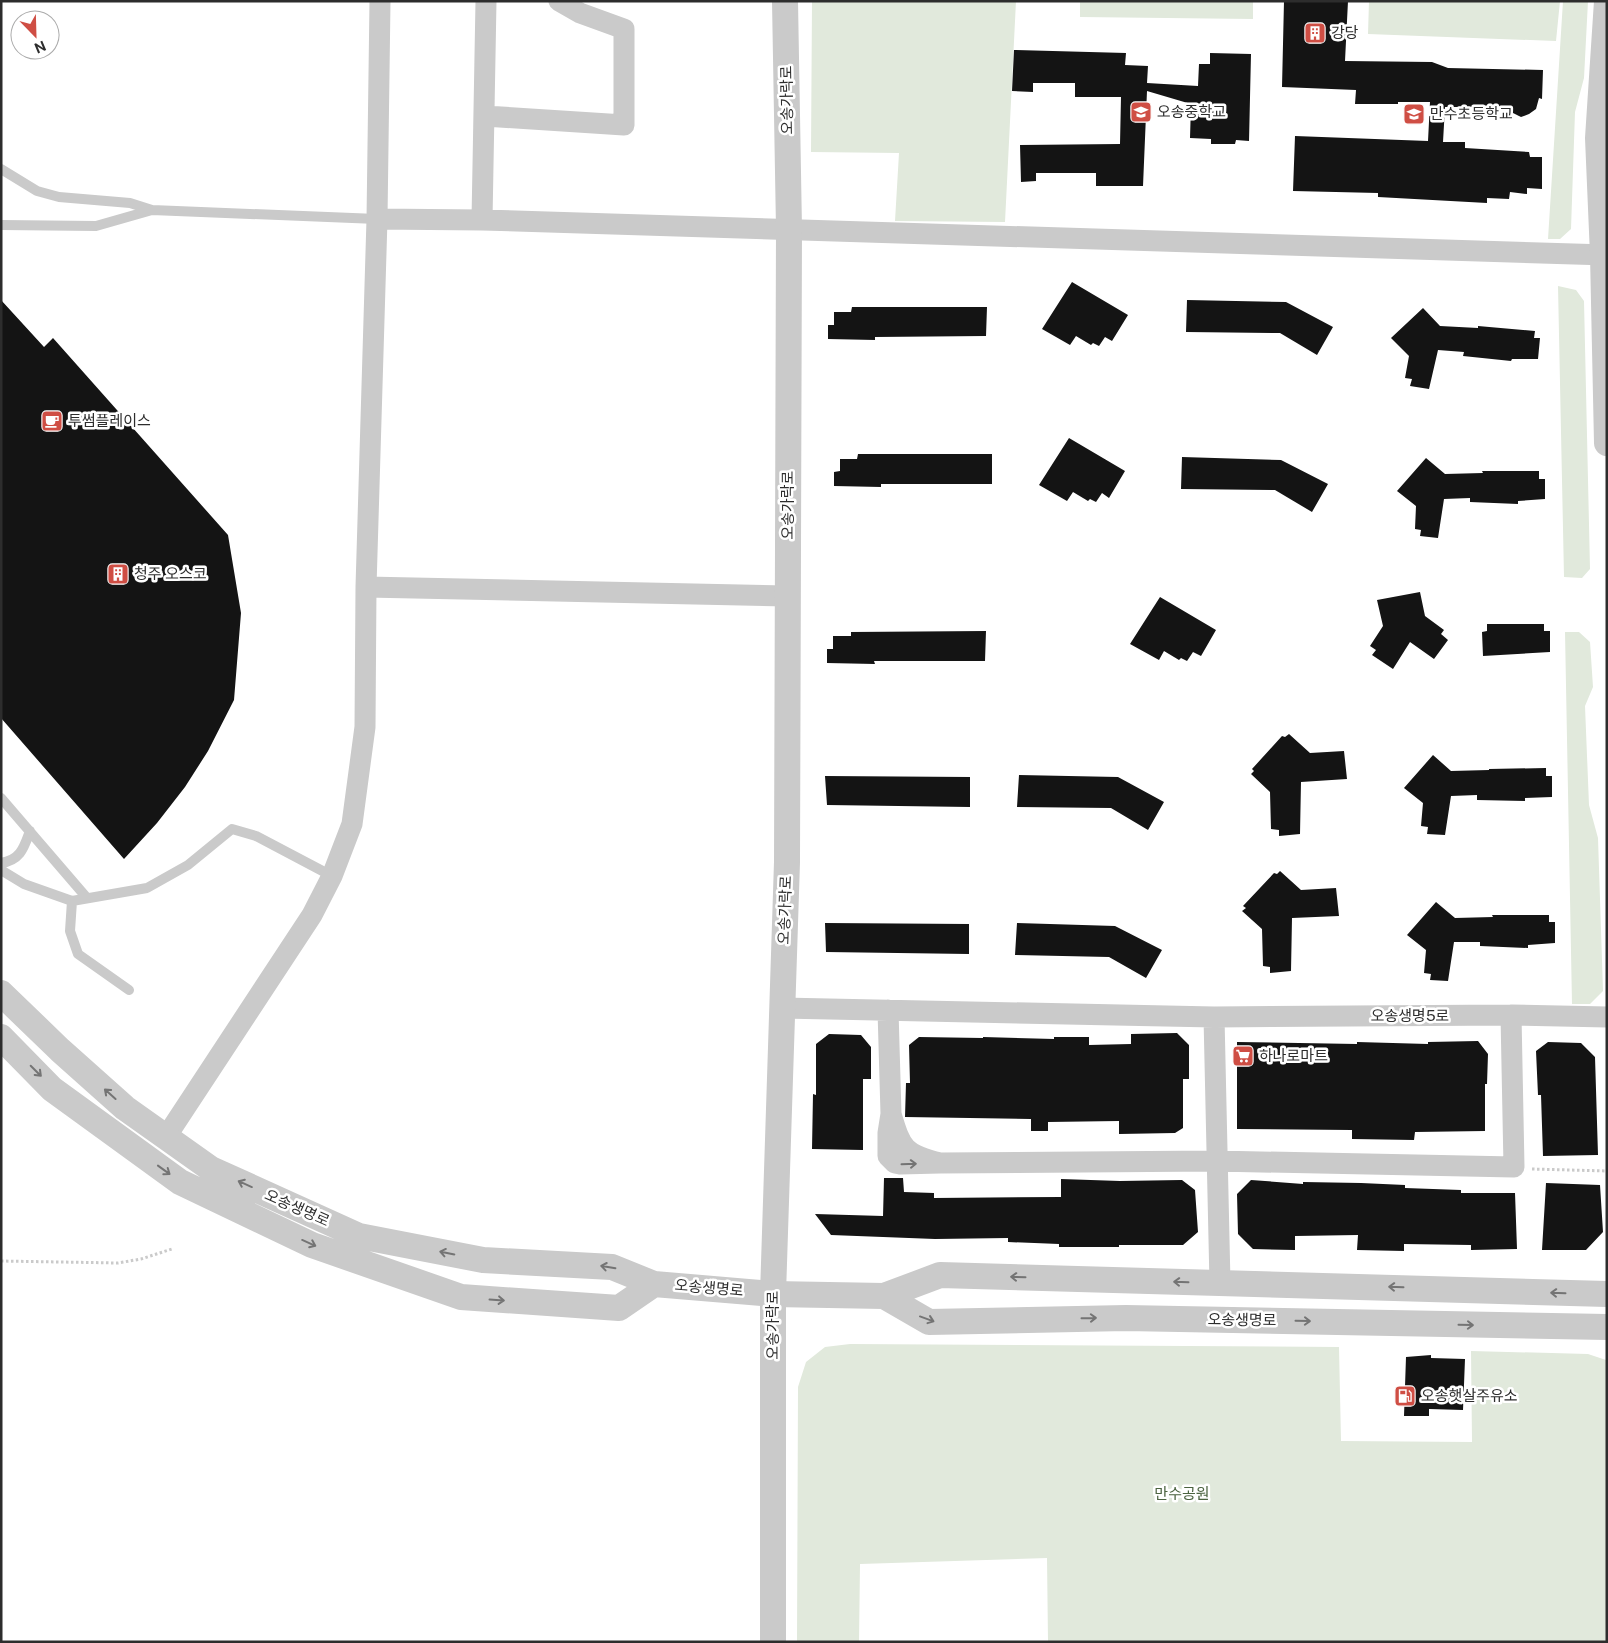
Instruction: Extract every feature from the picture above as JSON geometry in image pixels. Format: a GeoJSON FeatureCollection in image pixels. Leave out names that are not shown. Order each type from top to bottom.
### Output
{"type":"FeatureCollection","features":[{"type":"Feature","properties":{"kind":"street"},"geometry":{"type":"LineString","coordinates":[[166,1136],[312,915],[332,876],[352,824],[365,727],[366,586],[377,219],[380,1]]}},
{"type":"Feature","properties":{"kind":"street"},"geometry":{"type":"LineString","coordinates":[[482,220],[486,1]]}},
{"type":"Feature","properties":{"kind":"street"},"geometry":{"type":"LineString","coordinates":[[485,116],[624,125],[624,30],[580,13],[559,1]]}},
{"type":"Feature","properties":{"kind":"street","name":"오송가락로"},"geometry":{"type":"LineString","coordinates":[[772,1642],[772,1294],[787,862],[789,229],[785,1]]}},
{"type":"Feature","properties":{"kind":"street"},"geometry":{"type":"LineString","coordinates":[[1606,1],[1598,138],[1605,255],[1607,443]]}},
{"type":"Feature","properties":{"kind":"street"},"geometry":{"type":"LineString","coordinates":[[377,219],[482,220],[1605,255]]}},
{"type":"Feature","properties":{"kind":"street"},"geometry":{"type":"LineString","coordinates":[[366,586],[787,596]]}},
{"type":"Feature","properties":{"kind":"street","name":"오송생명로"},"geometry":{"type":"LineString","coordinates":[[1,993],[60,1050],[125,1108],[211,1169],[359,1236],[483,1260],[612,1267],[654,1284],[772,1294],[884,1296],[940,1275],[1607,1294]]}},
{"type":"Feature","properties":{"kind":"street"},"geometry":{"type":"LineString","coordinates":[[782,1008],[1214,1017],[1220,1283]]}},
{"type":"Feature","properties":{"kind":"street"},"geometry":{"type":"LineString","coordinates":[[888,1010],[891,1114],[888,1151],[890,1160],[900,1164],[1216,1160],[1514,1167],[1511,1016]]}},
{"type":"Feature","properties":{"kind":"street","name":"오송생명5로"},"geometry":{"type":"LineString","coordinates":[[1214,1017],[1607,1017]]}},
{"type":"Feature","properties":{"kind":"street","name":"오송생명로"},"geometry":{"type":"LineString","coordinates":[[1,1037],[52,1089],[180,1182],[312,1245],[461,1297],[619,1308],[654,1284]]}},
{"type":"Feature","properties":{"kind":"street","name":"오송생명로"},"geometry":{"type":"LineString","coordinates":[[884,1296],[929,1322],[1126,1318],[1607,1328]]}},
{"type":"Feature","properties":{"kind":"lane"},"geometry":{"type":"LineString","coordinates":[[1,169],[37,191],[60,197],[130,203],[152,210],[377,219]]}},
{"type":"Feature","properties":{"kind":"lane"},"geometry":{"type":"LineString","coordinates":[[1,225],[96,226],[152,210]]}},
{"type":"Feature","properties":{"kind":"lane"},"geometry":{"type":"LineString","coordinates":[[1,798],[87,898]]}},
{"type":"Feature","properties":{"kind":"lane"},"geometry":{"type":"LineString","coordinates":[[1,870],[24,884],[72,901],[148,888],[188,865],[232,829],[256,836],[332,876]]}},
{"type":"Feature","properties":{"kind":"lane"},"geometry":{"type":"LineString","coordinates":[[1,863],[10,862],[23,851],[30,830]]}},
{"type":"Feature","properties":{"kind":"lane"},"geometry":{"type":"LineString","coordinates":[[72,901],[70,931],[78,954],[129,990]]}},
{"type":"Feature","properties":{"kind":"path"},"geometry":{"type":"LineString","coordinates":[[1514,1167],[1542,1171],[1607,1171]]}},
{"type":"Feature","properties":{"kind":"path"},"geometry":{"type":"LineString","coordinates":[[1,1261],[118,1263],[141,1259],[172,1249]]}},
{"type":"Feature","properties":{"kind":"green space"},"geometry":{"type":"Polygon","coordinates":[[[812,1],[1016,1],[1005,222],[895,221],[899,153],[811,152],[812,1]]]}},
{"type":"Feature","properties":{"kind":"green space"},"geometry":{"type":"Polygon","coordinates":[[[1080,1],[1253,1],[1253,19],[1080,17],[1080,1]]]}},
{"type":"Feature","properties":{"kind":"green space"},"geometry":{"type":"Polygon","coordinates":[[[1369,1],[1560,1],[1556,41],[1368,34],[1369,1]]]}},
{"type":"Feature","properties":{"kind":"green space"},"geometry":{"type":"Polygon","coordinates":[[[1563,1],[1588,1],[1584,78],[1575,112],[1571,229],[1560,239],[1548,239],[1563,1]]]}},
{"type":"Feature","properties":{"kind":"green space"},"geometry":{"type":"Polygon","coordinates":[[[1558,286],[1576,290],[1584,301],[1590,569],[1582,578],[1564,577],[1558,286]]]}},
{"type":"Feature","properties":{"kind":"green space"},"geometry":{"type":"Polygon","coordinates":[[[1565,632],[1579,632],[1590,642],[1593,687],[1585,706],[1589,805],[1598,838],[1603,991],[1590,1004],[1572,1004],[1565,632]]]}},
{"type":"Feature","properties":{"kind":"green space","name":"만수공원"},"geometry":{"type":"Polygon","coordinates":[[[850,1344],[1339,1347],[1341,1441],[1472,1442],[1471,1351],[1588,1354],[1606,1360],[1607,1642],[1048,1642],[1047,1558],[860,1564],[859,1642],[797,1642],[798,1387],[806,1362],[825,1347],[850,1344]]]}},
{"type":"Feature","properties":{"kind":"building"},"geometry":{"type":"Polygon","coordinates":[[[1284,1],[1348,1],[1345,61],[1432,62],[1448,68],[1543,70],[1542,99],[1539,98],[1536,109],[1521,117],[1509,111],[1487,112],[1487,107],[1445,107],[1443,142],[1465,142],[1465,148],[1529,152],[1530,157],[1542,157],[1542,189],[1527,188],[1527,194],[1510,192],[1509,199],[1487,198],[1487,203],[1378,197],[1378,193],[1293,191],[1295,136],[1428,141],[1430,102],[1355,104],[1356,90],[1282,87],[1284,1]]]}},
{"type":"Feature","properties":{"kind":"building"},"geometry":{"type":"Polygon","coordinates":[[[1014,50],[1126,53],[1125,65],[1148,66],[1147,83],[1198,86],[1199,64],[1210,64],[1210,53],[1251,54],[1249,141],[1236,140],[1235,144],[1211,144],[1211,139],[1190,138],[1191,104],[1147,91],[1143,186],[1096,186],[1096,173],[1036,173],[1036,181],[1021,182],[1020,145],[1120,144],[1121,97],[1075,97],[1075,83],[1033,83],[1033,92],[1012,91],[1014,50]]]}},
{"type":"Feature","properties":{"kind":"building"},"geometry":{"type":"Polygon","coordinates":[[[1072,282],[1128,315],[1112,341],[1105,337],[1099,346],[1093,343],[1091,345],[1076,336],[1070,345],[1042,329],[1072,282]]]}},
{"type":"Feature","properties":{"kind":"building","name":"청주 오스코"},"geometry":{"type":"Polygon","coordinates":[[[1,300],[44,347],[53,338],[228,535],[241,613],[234,700],[208,751],[185,787],[157,823],[124,859],[1,718],[1,300]]]}},
{"type":"Feature","properties":{"kind":"building"},"geometry":{"type":"Polygon","coordinates":[[[1187,300],[1286,302],[1333,327],[1317,355],[1280,333],[1186,332],[1187,300]]]}},
{"type":"Feature","properties":{"kind":"building"},"geometry":{"type":"Polygon","coordinates":[[[852,307],[987,307],[986,336],[875,337],[875,340],[828,339],[828,325],[834,325],[834,312],[851,312],[852,307]]]}},
{"type":"Feature","properties":{"kind":"building"},"geometry":{"type":"Polygon","coordinates":[[[1423,308],[1440,326],[1478,328],[1478,326],[1535,331],[1534,338],[1540,338],[1538,359],[1512,359],[1511,361],[1463,356],[1464,352],[1438,350],[1429,389],[1410,386],[1412,379],[1405,378],[1409,356],[1391,338],[1423,308]]]}},
{"type":"Feature","properties":{"kind":"building"},"geometry":{"type":"Polygon","coordinates":[[[1069,438],[1125,471],[1109,498],[1102,493],[1096,502],[1090,499],[1088,501],[1073,492],[1067,501],[1039,485],[1069,438]]]}},
{"type":"Feature","properties":{"kind":"building"},"geometry":{"type":"Polygon","coordinates":[[[858,454],[992,454],[992,484],[881,484],[881,487],[834,486],[834,472],[840,471],[840,459],[857,459],[858,454]]]}},
{"type":"Feature","properties":{"kind":"building"},"geometry":{"type":"Polygon","coordinates":[[[1182,457],[1281,460],[1328,484],[1312,512],[1275,490],[1181,489],[1182,457]]]}},
{"type":"Feature","properties":{"kind":"building"},"geometry":{"type":"Polygon","coordinates":[[[1426,458],[1445,474],[1483,473],[1482,471],[1539,471],[1539,479],[1545,479],[1545,499],[1518,501],[1518,504],[1470,502],[1470,498],[1444,499],[1438,538],[1420,536],[1421,530],[1415,529],[1416,506],[1397,491],[1426,458]]]}},
{"type":"Feature","properties":{"kind":"building"},"geometry":{"type":"Polygon","coordinates":[[[1420,592],[1425,616],[1444,630],[1441,634],[1448,640],[1434,659],[1410,642],[1393,669],[1372,655],[1376,650],[1370,646],[1383,626],[1377,600],[1420,592]]]}},
{"type":"Feature","properties":{"kind":"building"},"geometry":{"type":"Polygon","coordinates":[[[1160,597],[1216,630],[1201,656],[1193,652],[1187,661],[1181,658],[1179,660],[1164,651],[1159,660],[1130,644],[1160,597]]]}},
{"type":"Feature","properties":{"kind":"building"},"geometry":{"type":"Polygon","coordinates":[[[1487,624],[1544,624],[1544,631],[1550,631],[1550,652],[1483,656],[1482,632],[1487,631],[1487,624]]]}},
{"type":"Feature","properties":{"kind":"building"},"geometry":{"type":"Polygon","coordinates":[[[986,631],[985,661],[874,661],[875,664],[827,663],[827,649],[833,649],[833,636],[851,636],[851,632],[986,631]]]}},
{"type":"Feature","properties":{"kind":"building"},"geometry":{"type":"Polygon","coordinates":[[[1289,734],[1310,753],[1344,751],[1347,779],[1301,782],[1300,834],[1279,836],[1279,830],[1271,829],[1270,792],[1251,774],[1254,771],[1252,769],[1282,736],[1285,737],[1289,734]]]}},
{"type":"Feature","properties":{"kind":"building"},"geometry":{"type":"Polygon","coordinates":[[[1433,755],[1451,771],[1546,768],[1546,776],[1552,776],[1552,797],[1525,798],[1525,801],[1477,800],[1477,795],[1451,796],[1445,835],[1427,834],[1428,827],[1421,826],[1423,803],[1404,788],[1433,755]]]}},
{"type":"Feature","properties":{"kind":"building"},"geometry":{"type":"Polygon","coordinates":[[[1019,775],[1118,777],[1164,802],[1148,830],[1111,808],[1017,807],[1019,775]]]}},
{"type":"Feature","properties":{"kind":"building"},"geometry":{"type":"Polygon","coordinates":[[[825,776],[970,777],[970,807],[827,805],[825,776]]]}},
{"type":"Feature","properties":{"kind":"building"},"geometry":{"type":"Polygon","coordinates":[[[1280,871],[1301,890],[1336,888],[1339,916],[1292,918],[1291,971],[1270,973],[1270,967],[1263,966],[1262,929],[1242,911],[1246,908],[1243,906],[1274,873],[1277,874],[1280,871]]]}},
{"type":"Feature","properties":{"kind":"building"},"geometry":{"type":"Polygon","coordinates":[[[1436,902],[1455,918],[1493,917],[1492,915],[1549,915],[1549,922],[1555,922],[1555,943],[1528,945],[1528,948],[1480,946],[1480,942],[1454,942],[1448,981],[1430,980],[1431,974],[1424,973],[1426,950],[1407,935],[1436,902]]]}},
{"type":"Feature","properties":{"kind":"building"},"geometry":{"type":"Polygon","coordinates":[[[825,923],[969,924],[969,954],[826,952],[825,923]]]}},
{"type":"Feature","properties":{"kind":"building"},"geometry":{"type":"Polygon","coordinates":[[[1017,923],[1115,926],[1162,950],[1146,978],[1109,957],[1015,955],[1017,923]]]}},
{"type":"Feature","properties":{"kind":"building"},"geometry":{"type":"Polygon","coordinates":[[[1177,1033],[1189,1045],[1189,1079],[1183,1079],[1183,1128],[1175,1133],[1119,1134],[1119,1121],[1048,1122],[1048,1131],[1031,1131],[1031,1119],[905,1117],[906,1083],[910,1083],[909,1045],[919,1037],[1054,1039],[1054,1037],[1089,1037],[1089,1045],[1131,1044],[1131,1034],[1177,1033]]]}},
{"type":"Feature","properties":{"kind":"building"},"geometry":{"type":"Polygon","coordinates":[[[829,1034],[861,1035],[871,1047],[871,1079],[863,1079],[863,1150],[812,1149],[813,1094],[816,1095],[816,1044],[829,1034]]]}},
{"type":"Feature","properties":{"kind":"building"},"geometry":{"type":"Polygon","coordinates":[[[1478,1041],[1488,1054],[1487,1084],[1485,1084],[1485,1131],[1415,1132],[1414,1140],[1352,1139],[1352,1130],[1237,1129],[1237,1042],[1428,1044],[1428,1042],[1478,1041]]]}},
{"type":"Feature","properties":{"kind":"building"},"geometry":{"type":"Polygon","coordinates":[[[1548,1042],[1581,1043],[1595,1057],[1598,1155],[1543,1156],[1541,1095],[1538,1095],[1536,1051],[1548,1042]]]}},
{"type":"Feature","properties":{"kind":"building"},"geometry":{"type":"Polygon","coordinates":[[[884,1178],[903,1178],[904,1192],[934,1193],[934,1198],[1061,1197],[1061,1179],[1120,1181],[1182,1180],[1195,1190],[1198,1232],[1183,1245],[1119,1245],[1119,1247],[1059,1247],[1059,1244],[1008,1242],[1008,1238],[935,1239],[831,1235],[815,1214],[883,1216],[884,1178]]]}},
{"type":"Feature","properties":{"kind":"building"},"geometry":{"type":"Polygon","coordinates":[[[1251,1180],[1303,1184],[1303,1182],[1405,1185],[1405,1188],[1461,1190],[1461,1193],[1515,1193],[1517,1249],[1471,1250],[1471,1245],[1404,1244],[1404,1251],[1357,1250],[1358,1235],[1295,1236],[1295,1250],[1253,1249],[1238,1234],[1237,1194],[1251,1180]]]}},
{"type":"Feature","properties":{"kind":"building"},"geometry":{"type":"Polygon","coordinates":[[[1546,1183],[1600,1185],[1603,1232],[1586,1250],[1542,1250],[1546,1183]]]}},
{"type":"Feature","properties":{"kind":"building"},"geometry":{"type":"Polygon","coordinates":[[[1431,1355],[1431,1358],[1465,1359],[1463,1410],[1429,1409],[1429,1416],[1404,1416],[1406,1357],[1431,1355]]]}},
{"type":"Feature","properties":{"kind":"place","name":"강당"},"geometry":{"type":"Point","coordinates":[1315,33]}},
{"type":"Feature","properties":{"kind":"place","name":"오송중학교"},"geometry":{"type":"Point","coordinates":[1141,112]}},
{"type":"Feature","properties":{"kind":"place","name":"만수초등학교"},"geometry":{"type":"Point","coordinates":[1414,114]}},
{"type":"Feature","properties":{"kind":"place","name":"투썸플레이스"},"geometry":{"type":"Point","coordinates":[52,421]}},
{"type":"Feature","properties":{"kind":"place","name":"청주 오스코"},"geometry":{"type":"Point","coordinates":[118,574]}},
{"type":"Feature","properties":{"kind":"place","name":"하나로마트"},"geometry":{"type":"Point","coordinates":[1243,1056]}},
{"type":"Feature","properties":{"kind":"place","name":"오송햇살주유소"},"geometry":{"type":"Point","coordinates":[1405,1396]}}]}
